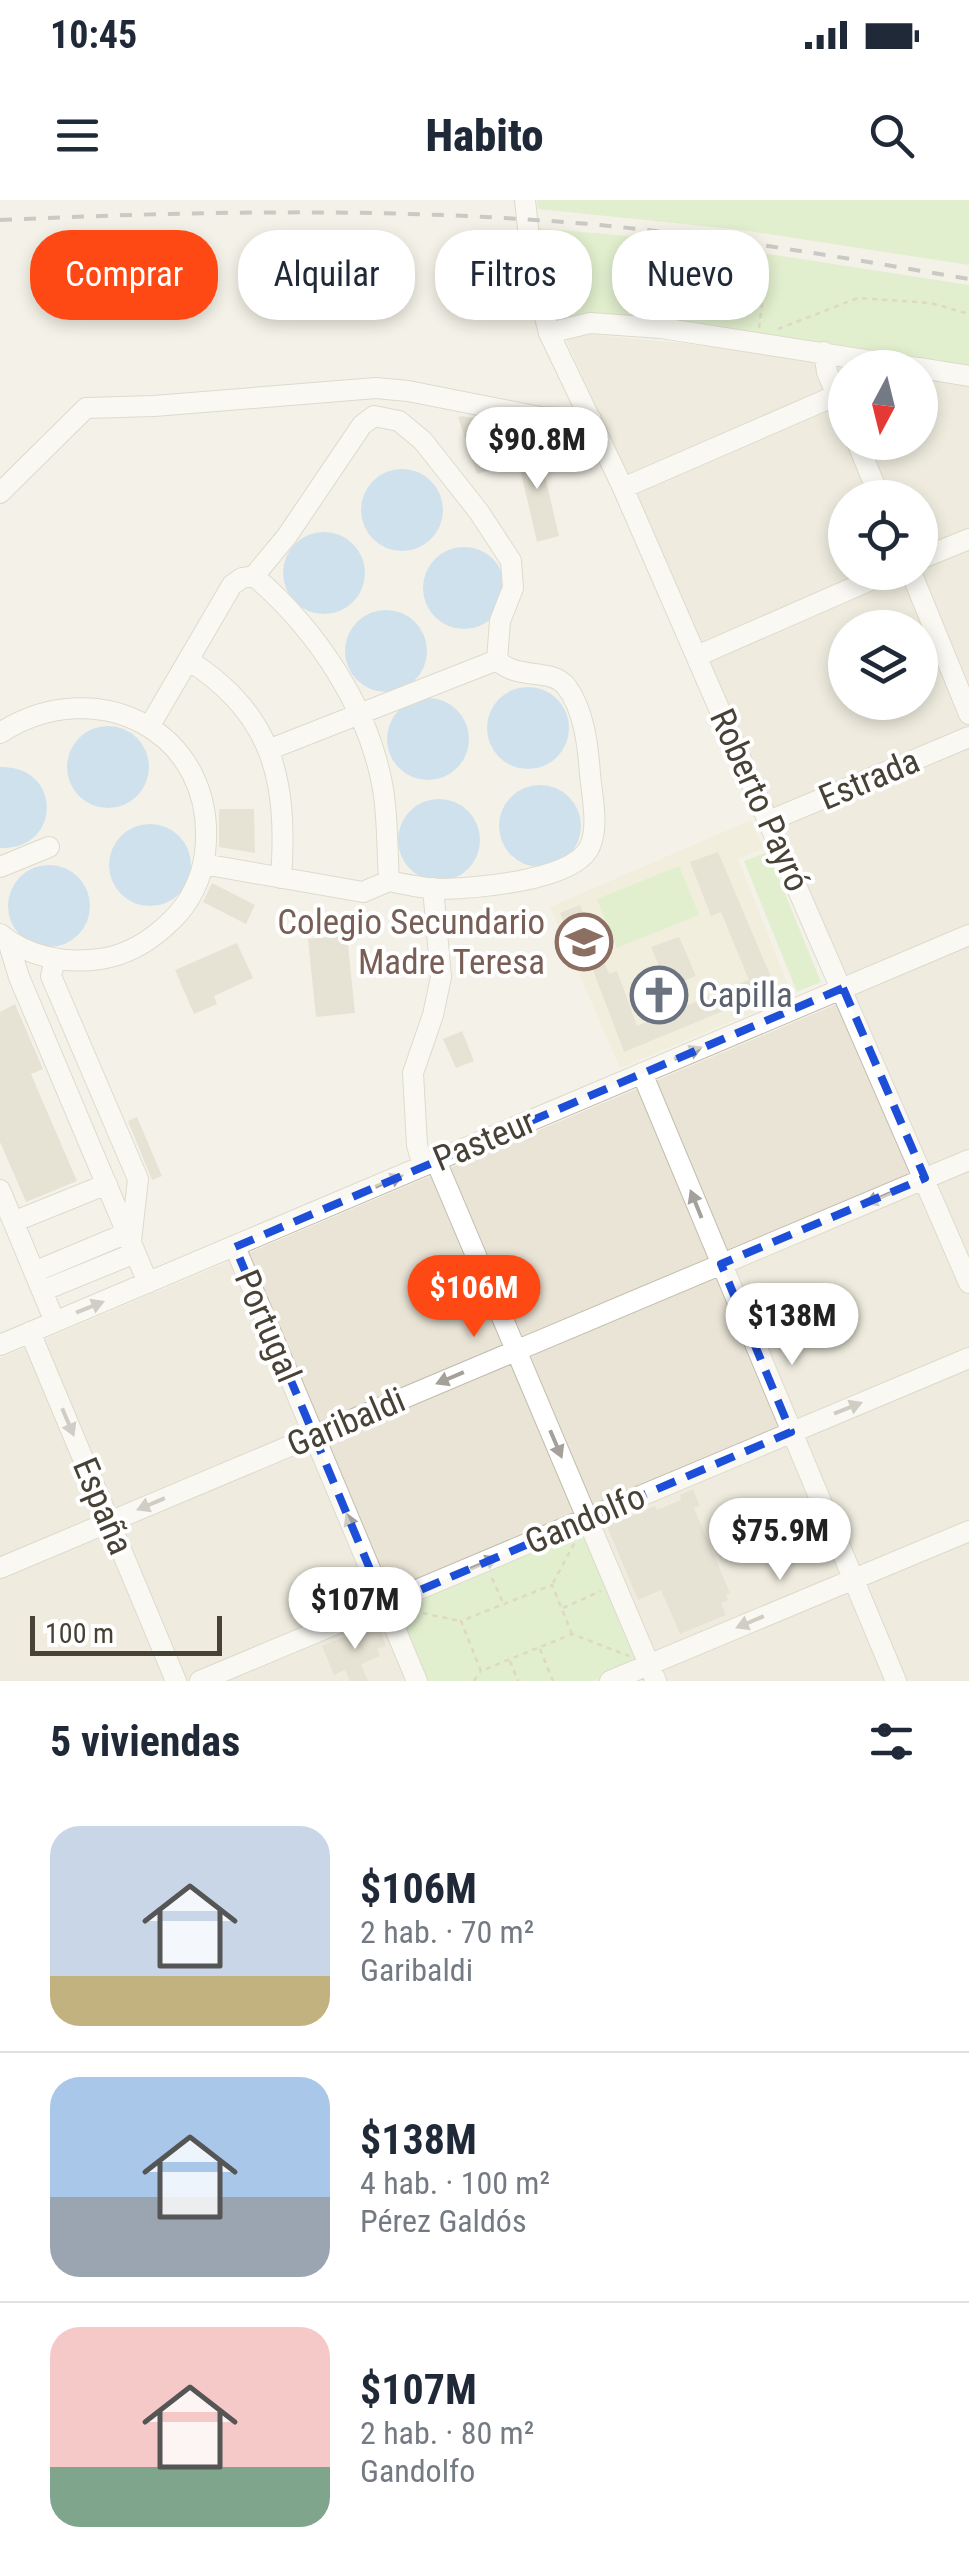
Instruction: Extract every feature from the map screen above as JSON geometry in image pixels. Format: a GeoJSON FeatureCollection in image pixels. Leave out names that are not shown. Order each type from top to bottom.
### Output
{"type":"FeatureCollection","features":[{"type":"Feature","properties":{"kind":"street","name":"Roberto Payró"},"geometry":{"type":"LineString","coordinates":[[524,200],[546,327],[623,488],[770,820],[969,1283]]}},
{"type":"Feature","properties":{"kind":"street"},"geometry":{"type":"LineString","coordinates":[[546,327],[622,324],[828,353]]}},
{"type":"Feature","properties":{"kind":"street"},"geometry":{"type":"LineString","coordinates":[[824,352],[828,364]]}},
{"type":"Feature","properties":{"kind":"street"},"geometry":{"type":"LineString","coordinates":[[938,371],[969,376]]}},
{"type":"Feature","properties":{"kind":"street"},"geometry":{"type":"LineString","coordinates":[[374,416],[376,388]]}},
{"type":"Feature","properties":{"kind":"street"},"geometry":{"type":"LineString","coordinates":[[0,493],[86,408],[376,388],[540,417],[591,418]]}},
{"type":"Feature","properties":{"kind":"street"},"geometry":{"type":"LineString","coordinates":[[623,488],[828,409]]}},
{"type":"Feature","properties":{"kind":"street"},"geometry":{"type":"LineString","coordinates":[[149,727],[232,585],[254,576],[287,536],[362,425],[374,416],[400,421],[423,440],[479,512],[511,562],[513,588],[500,621],[497,660],[505,668],[522,674],[562,681],[573,696],[588,748],[594,816],[591,843],[586,854],[572,865],[549,874],[432,888],[389,881],[363,892],[204,864]]}},
{"type":"Feature","properties":{"kind":"street"},"geometry":{"type":"LineString","coordinates":[[938,552],[969,539]]}},
{"type":"Feature","properties":{"kind":"street"},"geometry":{"type":"LineString","coordinates":[[254,576],[318,644],[358,715],[384,791],[389,881]]}},
{"type":"Feature","properties":{"kind":"street"},"geometry":{"type":"LineString","coordinates":[[697,656],[848,590]]}},
{"type":"Feature","properties":{"kind":"street"},"geometry":{"type":"LineString","coordinates":[[918,590],[969,714]]}},
{"type":"Feature","properties":{"kind":"street"},"geometry":{"type":"LineString","coordinates":[[188,660],[240,699],[268,750],[281,792],[281,878]]}},
{"type":"Feature","properties":{"kind":"street"},"geometry":{"type":"LineString","coordinates":[[268,750],[497,660]]}},
{"type":"Feature","properties":{"kind":"street"},"geometry":{"type":"LineString","coordinates":[[0,733],[28,716],[59,707],[90,706],[121,713],[149,727],[182,760],[203,802],[207,833],[204,864],[194,890],[179,914],[160,933],[136,948],[110,958],[82,962],[55,959],[4,937]]}},
{"type":"Feature","properties":{"kind":"street","name":"Estrada"},"geometry":{"type":"LineString","coordinates":[[770,820],[969,737]]}},
{"type":"Feature","properties":{"kind":"street"},"geometry":{"type":"LineString","coordinates":[[0,867],[49,847]]}},
{"type":"Feature","properties":{"kind":"street"},"geometry":{"type":"LineString","coordinates":[[432,888],[441,978],[433,1016],[413,1073],[417,1144],[430,1163],[516,1350],[652,1673]]}},
{"type":"Feature","properties":{"kind":"street","name":"Pasteur"},"geometry":{"type":"LineString","coordinates":[[0,1345],[969,935]]}},
{"type":"Feature","properties":{"kind":"street"},"geometry":{"type":"LineString","coordinates":[[4,937],[148,1284]]}},
{"type":"Feature","properties":{"kind":"street"},"geometry":{"type":"LineString","coordinates":[[55,959],[51,976],[138,1179],[131,1243]]}},
{"type":"Feature","properties":{"kind":"street"},"geometry":{"type":"LineString","coordinates":[[642,1073],[896,1681]]}},
{"type":"Feature","properties":{"kind":"street","name":"Garibaldi"},"geometry":{"type":"LineString","coordinates":[[0,1568],[969,1160]]}},
{"type":"Feature","properties":{"kind":"street"},"geometry":{"type":"LineString","coordinates":[[14,1222],[106,1184]]}},
{"type":"Feature","properties":{"kind":"street"},"geometry":{"type":"LineString","coordinates":[[0,1190],[55,1322]]}},
{"type":"Feature","properties":{"kind":"street"},"geometry":{"type":"LineString","coordinates":[[38,1281],[131,1243]]}},
{"type":"Feature","properties":{"kind":"street","name":"Portugal"},"geometry":{"type":"LineString","coordinates":[[235,1248],[418,1681]]}},
{"type":"Feature","properties":{"kind":"street","name":"España"},"geometry":{"type":"LineString","coordinates":[[30,1332],[176,1681]]}},
{"type":"Feature","properties":{"kind":"street","name":"Gandolfo"},"geometry":{"type":"LineString","coordinates":[[200,1681],[969,1358]]}},
{"type":"Feature","properties":{"kind":"street"},"geometry":{"type":"LineString","coordinates":[[610,1681],[652,1673],[853,1579],[969,1531]]}},
{"type":"Feature","properties":{"kind":"path"},"geometry":{"type":"LineString","coordinates":[[774,331],[858,298],[931,303],[969,314]]}},
{"type":"Feature","properties":{"kind":"path"},"geometry":{"type":"LineString","coordinates":[[759,320],[758,330],[768,331]]}},
{"type":"Feature","properties":{"kind":"path"},"geometry":{"type":"LineString","coordinates":[[385,1606],[461,1621],[552,1585],[587,1518]]}},
{"type":"Feature","properties":{"kind":"path"},"geometry":{"type":"LineString","coordinates":[[486,1562],[503,1604]]}},
{"type":"Feature","properties":{"kind":"path"},"geometry":{"type":"LineString","coordinates":[[552,1585],[572,1634],[652,1673]]}},
{"type":"Feature","properties":{"kind":"path"},"geometry":{"type":"LineString","coordinates":[[562,1608],[615,1585]]}},
{"type":"Feature","properties":{"kind":"path"},"geometry":{"type":"LineString","coordinates":[[461,1621],[481,1670]]}},
{"type":"Feature","properties":{"kind":"path"},"geometry":{"type":"LineString","coordinates":[[474,1681],[481,1670],[572,1634]]}},
{"type":"Feature","properties":{"kind":"path"},"geometry":{"type":"LineString","coordinates":[[539,1647],[553,1681]]}},
{"type":"Feature","properties":{"kind":"path"},"geometry":{"type":"LineString","coordinates":[[510,1659],[518,1681]]}},
{"type":"Feature","properties":{"kind":"highlighted area"},"geometry":{"type":"Polygon","coordinates":[[[843,988],[925,1178],[721,1264],[791,1432],[385,1605],[235,1247],[843,988]]]}},
{"type":"Feature","properties":{"kind":"shaded area"},"geometry":{"type":"Polygon","coordinates":[[[577,333],[828,357],[828,460],[938,460],[938,377],[969,383],[969,1681],[0,1681],[0,1358],[856,996],[565,337],[577,333]]]}},
{"type":"Feature","properties":{"kind":"shaded area"},"geometry":{"type":"Polygon","coordinates":[[[751,820],[764,848],[738,859],[792,996],[620,1068],[550,907],[751,820]]]}},
{"type":"Feature","properties":{"kind":"green space"},"geometry":{"type":"Polygon","coordinates":[[[537,200],[969,200],[969,265],[769,234],[769,230],[538,209],[537,200]]]}},
{"type":"Feature","properties":{"kind":"green space"},"geometry":{"type":"Polygon","coordinates":[[[592,233],[612,235],[612,320],[769,320],[769,254],[969,285],[969,373],[938,369],[938,350],[828,350],[828,355],[552,320],[592,320],[592,233]]]}},
{"type":"Feature","properties":{"kind":"green space"},"geometry":{"type":"Polygon","coordinates":[[[768,852],[821,982],[797,992],[744,861],[768,852]]]}},
{"type":"Feature","properties":{"kind":"green space"},"geometry":{"type":"Polygon","coordinates":[[[679,866],[699,915],[617,948],[597,899],[679,866]]]}},
{"type":"Feature","properties":{"kind":"green space"},"geometry":{"type":"Polygon","coordinates":[[[578,1532],[586,1538],[637,1659],[633,1664],[592,1681],[423,1681],[397,1614],[402,1605],[578,1532]]]}},
{"type":"Feature","properties":{"kind":"water"},"geometry":{"type":"Polygon","coordinates":[[[402,469],[418,472],[431,481],[440,494],[440,526],[431,539],[418,548],[402,551],[386,548],[373,539],[364,526],[361,510],[364,494],[373,481],[386,472],[402,469]]]}},
{"type":"Feature","properties":{"kind":"water"},"geometry":{"type":"Polygon","coordinates":[[[324,532],[340,535],[353,544],[362,557],[362,589],[353,602],[340,611],[324,614],[308,611],[295,602],[286,589],[283,573],[286,557],[295,544],[308,535],[324,532]]]}},
{"type":"Feature","properties":{"kind":"water"},"geometry":{"type":"Polygon","coordinates":[[[464,547],[480,550],[493,559],[502,572],[502,604],[493,617],[480,626],[464,629],[448,626],[435,617],[426,604],[423,588],[426,572],[435,559],[448,550],[464,547]]]}},
{"type":"Feature","properties":{"kind":"water"},"geometry":{"type":"Polygon","coordinates":[[[386,610],[402,613],[415,622],[424,635],[424,667],[415,680],[402,689],[386,692],[370,689],[357,680],[348,667],[345,651],[348,635],[357,622],[370,613],[386,610]]]}},
{"type":"Feature","properties":{"kind":"water"},"geometry":{"type":"Polygon","coordinates":[[[528,687],[544,690],[557,699],[566,712],[566,744],[557,757],[544,766],[528,769],[512,766],[499,757],[490,744],[487,728],[490,712],[499,699],[512,690],[528,687]]]}},
{"type":"Feature","properties":{"kind":"water"},"geometry":{"type":"Polygon","coordinates":[[[428,698],[444,701],[457,710],[466,723],[466,755],[457,768],[444,777],[428,780],[412,777],[399,768],[390,755],[387,739],[390,723],[399,710],[412,701],[428,698]]]}},
{"type":"Feature","properties":{"kind":"water"},"geometry":{"type":"Polygon","coordinates":[[[108,726],[124,729],[137,738],[146,751],[146,783],[137,796],[124,805],[108,808],[92,805],[79,796],[70,783],[67,767],[70,751],[79,738],[92,729],[108,726]]]}},
{"type":"Feature","properties":{"kind":"water"},"geometry":{"type":"Polygon","coordinates":[[[0,767],[21,770],[35,779],[47,808],[44,823],[35,836],[20,845],[0,848],[0,767]]]}},
{"type":"Feature","properties":{"kind":"water"},"geometry":{"type":"Polygon","coordinates":[[[540,785],[556,788],[569,797],[578,810],[578,842],[569,855],[556,864],[540,867],[524,864],[511,855],[502,842],[499,826],[502,810],[511,797],[524,788],[540,785]]]}},
{"type":"Feature","properties":{"kind":"water"},"geometry":{"type":"Polygon","coordinates":[[[439,799],[455,802],[468,811],[477,824],[477,856],[468,869],[455,878],[439,881],[423,878],[410,869],[401,856],[398,840],[401,824],[410,811],[423,802],[439,799]]]}},
{"type":"Feature","properties":{"kind":"water"},"geometry":{"type":"Polygon","coordinates":[[[150,824],[166,827],[179,836],[188,849],[188,881],[179,894],[166,903],[150,906],[134,903],[121,894],[112,881],[109,865],[112,849],[121,836],[134,827],[150,824]]]}},
{"type":"Feature","properties":{"kind":"water"},"geometry":{"type":"Polygon","coordinates":[[[49,865],[65,868],[78,877],[87,890],[87,922],[78,935],[65,944],[49,947],[33,944],[20,935],[11,922],[8,906],[11,890],[20,877],[33,868],[49,865]]]}},
{"type":"Feature","properties":{"kind":"building"},"geometry":{"type":"Polygon","coordinates":[[[458,417],[482,420],[497,468],[477,474],[458,417]]]}},
{"type":"Feature","properties":{"kind":"building"},"geometry":{"type":"Polygon","coordinates":[[[537,442],[559,536],[537,542],[515,447],[537,442]]]}},
{"type":"Feature","properties":{"kind":"building"},"geometry":{"type":"Polygon","coordinates":[[[219,809],[254,809],[255,853],[219,847],[219,809]]]}},
{"type":"Feature","properties":{"kind":"building"},"geometry":{"type":"Polygon","coordinates":[[[718,852],[776,989],[624,1052],[590,962],[582,965],[560,913],[580,905],[609,974],[617,971],[637,1026],[749,980],[721,912],[711,916],[690,862],[718,852]]]}},
{"type":"Feature","properties":{"kind":"building"},"geometry":{"type":"Polygon","coordinates":[[[212,883],[255,905],[246,924],[203,902],[212,883]]]}},
{"type":"Feature","properties":{"kind":"building"},"geometry":{"type":"Polygon","coordinates":[[[347,935],[355,1013],[316,1017],[308,939],[347,935]]]}},
{"type":"Feature","properties":{"kind":"building"},"geometry":{"type":"Polygon","coordinates":[[[679,937],[696,976],[668,987],[651,947],[679,937]]]}},
{"type":"Feature","properties":{"kind":"building"},"geometry":{"type":"Polygon","coordinates":[[[237,943],[253,978],[214,996],[217,1004],[194,1014],[175,970],[237,943]]]}},
{"type":"Feature","properties":{"kind":"building"},"geometry":{"type":"Polygon","coordinates":[[[15,1004],[43,1069],[31,1074],[77,1181],[26,1202],[0,1142],[0,1012],[15,1004]]]}},
{"type":"Feature","properties":{"kind":"building"},"geometry":{"type":"Polygon","coordinates":[[[462,1031],[474,1061],[456,1068],[443,1039],[462,1031]]]}},
{"type":"Feature","properties":{"kind":"building"},"geometry":{"type":"Polygon","coordinates":[[[137,1117],[162,1176],[152,1180],[128,1121],[137,1117]]]}},
{"type":"Feature","properties":{"kind":"building"},"geometry":{"type":"Polygon","coordinates":[[[693,1489],[700,1506],[694,1508],[730,1593],[726,1595],[728,1600],[721,1603],[726,1615],[680,1634],[661,1590],[638,1600],[607,1526],[681,1500],[680,1495],[693,1489]]]}},
{"type":"Feature","properties":{"kind":"building"},"geometry":{"type":"Polygon","coordinates":[[[378,1624],[386,1646],[377,1649],[380,1656],[361,1664],[368,1681],[350,1681],[345,1670],[334,1675],[322,1646],[378,1624]]]}},
{"type":"Feature","properties":{"kind":"railway"},"geometry":{"type":"LineString","coordinates":[[0,220],[300,212],[525,219],[693,236],[969,279]]}},
{"type":"Feature","properties":{"kind":"place","name":"Colegio Secundario Madre Teresa"},"geometry":{"type":"Point","coordinates":[584,942]}},
{"type":"Feature","properties":{"kind":"place","name":"Capilla"},"geometry":{"type":"Point","coordinates":[659,995]}}]}
